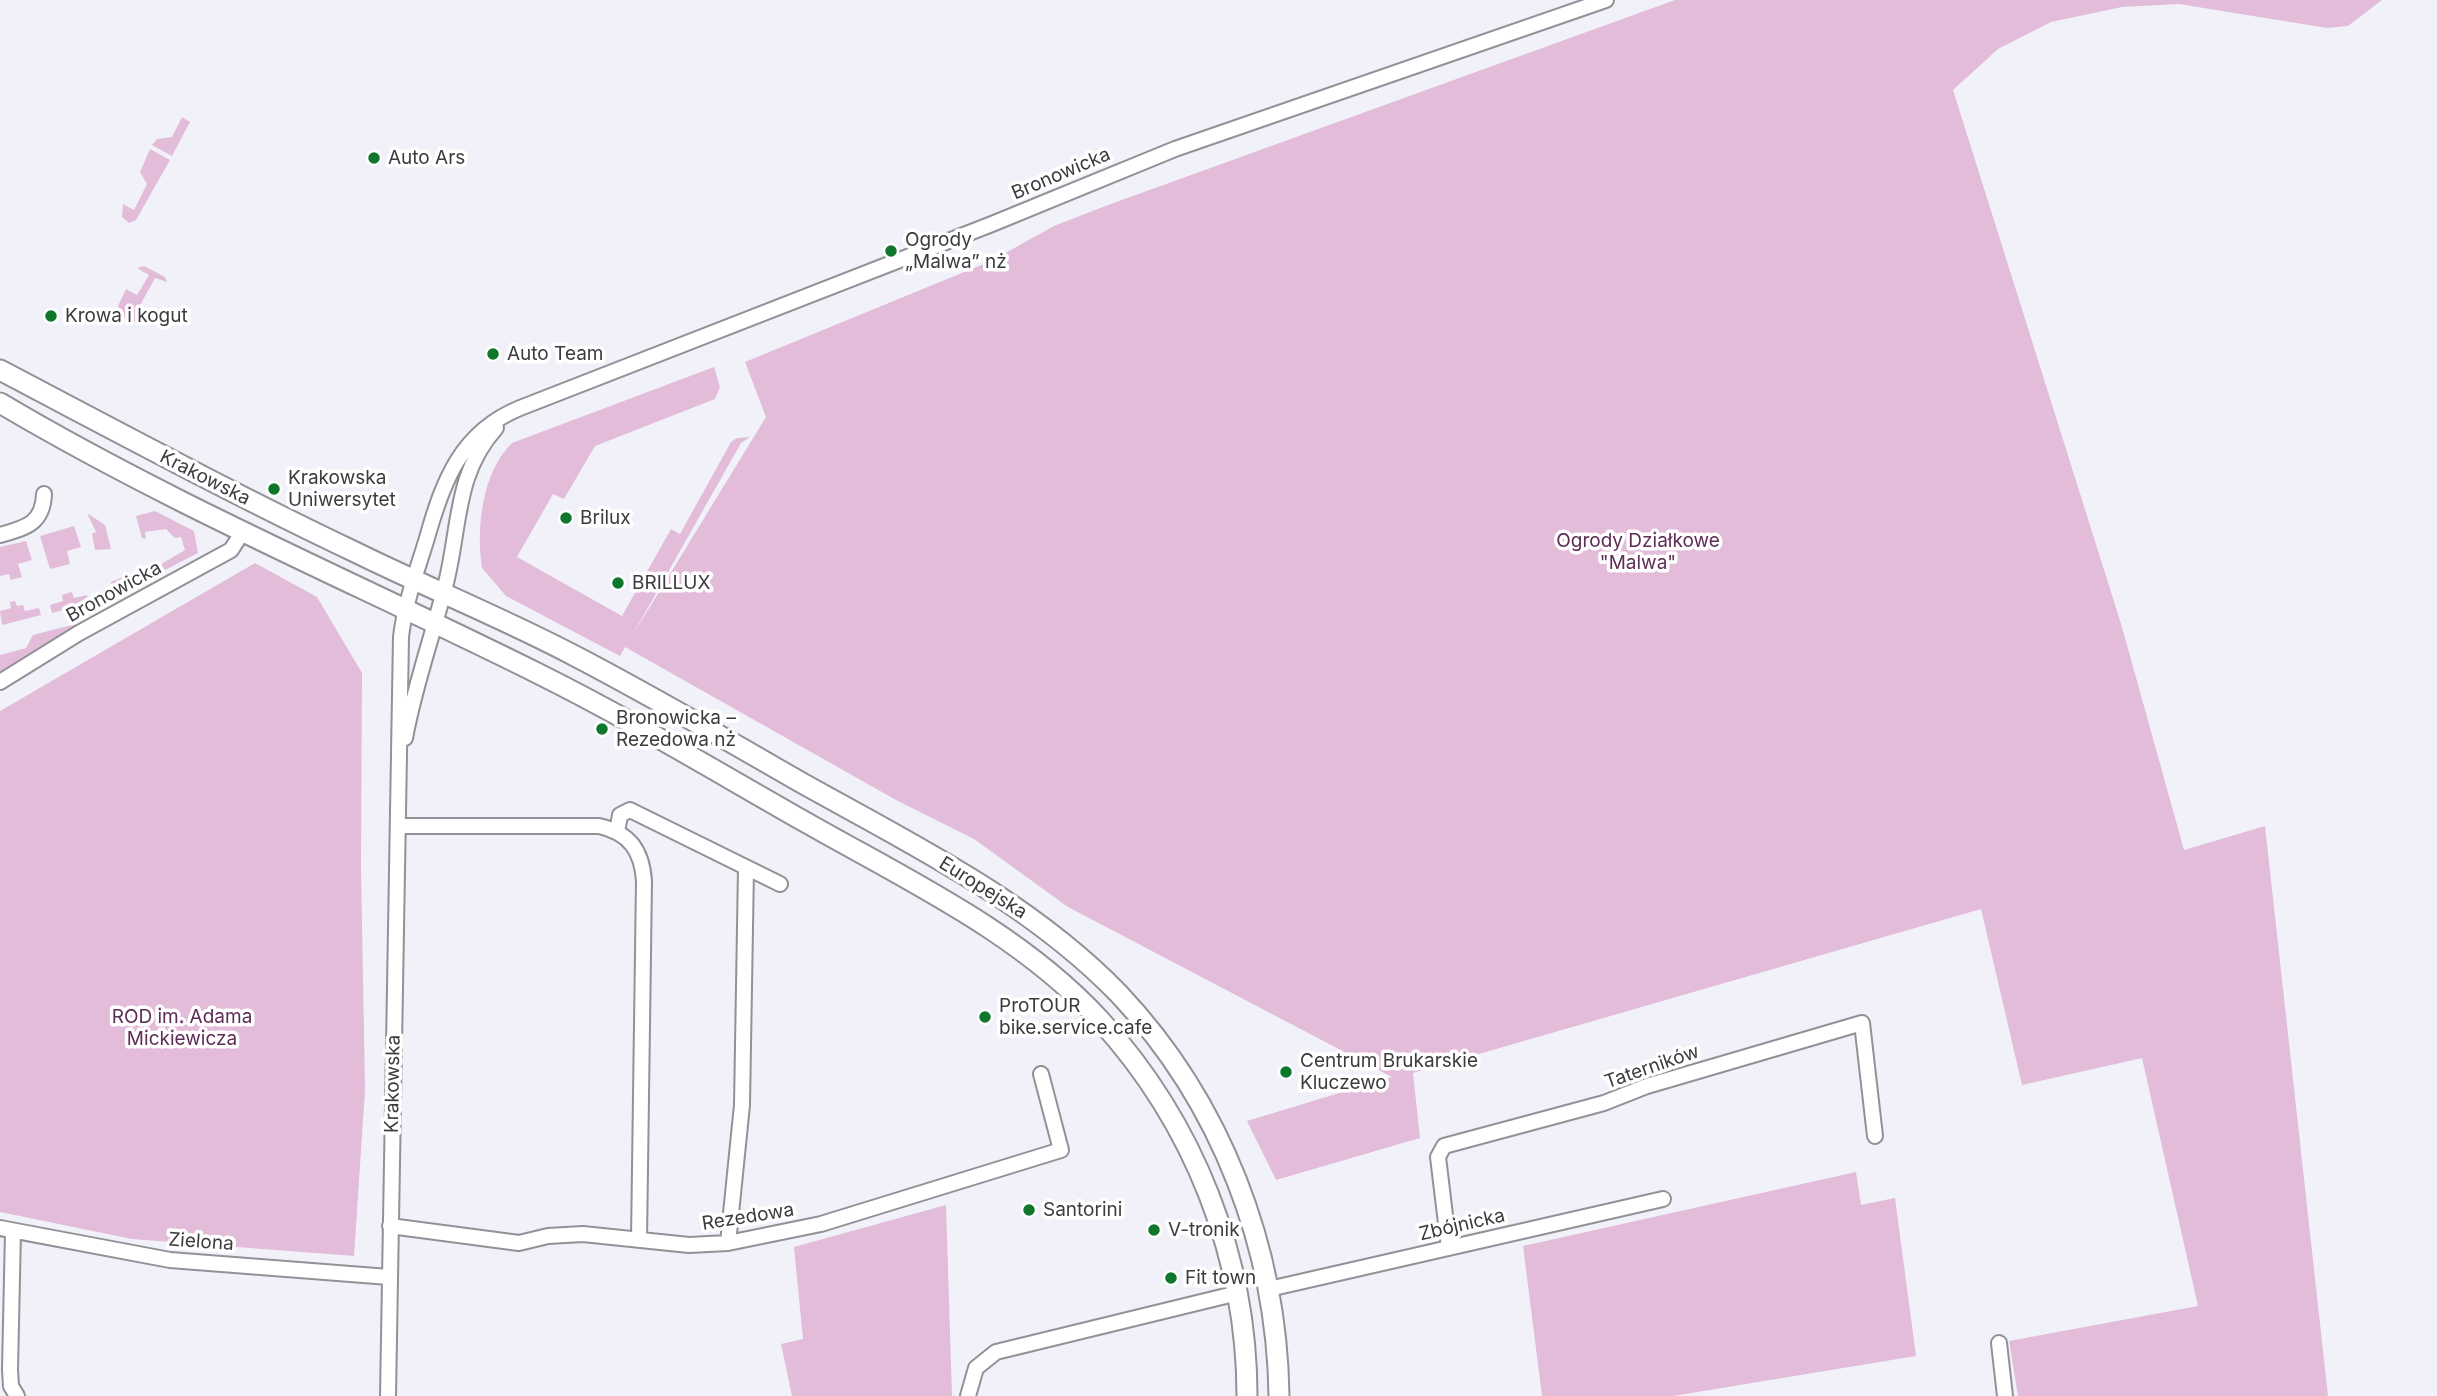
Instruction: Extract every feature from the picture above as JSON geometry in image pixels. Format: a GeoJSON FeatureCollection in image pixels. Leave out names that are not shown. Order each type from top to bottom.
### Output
{"type":"FeatureCollection","features":[{"type":"Feature","properties":{"kind":"main road","name":"Krakowska"},"geometry":{"type":"LineString","coordinates":[[0,370],[194,472],[443,592]]}},
{"type":"Feature","properties":{"kind":"main road","name":"Krakowska"},"geometry":{"type":"LineString","coordinates":[[0,403],[242,533],[432,623]]}},
{"type":"Feature","properties":{"kind":"main road","name":"Europejska"},"geometry":{"type":"LineString","coordinates":[[443,592],[596,667],[829,798],[987,889],[1060,940],[1142,1021],[1199,1101],[1238,1182],[1269,1289],[1279,1396]]}},
{"type":"Feature","properties":{"kind":"main road","name":"Europejska"},"geometry":{"type":"LineString","coordinates":[[432,623],[621,717],[918,885],[1004,940],[1056,979],[1096,1015],[1127,1051],[1173,1119],[1210,1197],[1238,1293],[1247,1396]]}},
{"type":"Feature","properties":{"kind":"street","name":"Bronowicka"},"geometry":{"type":"LineString","coordinates":[[414,579],[440,493],[456,459],[492,422],[538,401],[992,224],[1175,149],[1606,0]]}},
{"type":"Feature","properties":{"kind":"street","name":"Bronowicka"},"geometry":{"type":"LineString","coordinates":[[443,592],[459,499],[473,460],[495,428],[538,401]]}},
{"type":"Feature","properties":{"kind":"street"},"geometry":{"type":"LineString","coordinates":[[0,535],[30,526],[42,511],[44,494]]}},
{"type":"Feature","properties":{"kind":"street","name":"Bronowicka"},"geometry":{"type":"LineString","coordinates":[[0,682],[79,633],[231,550],[242,533]]}},
{"type":"Feature","properties":{"kind":"street","name":"Krakowska"},"geometry":{"type":"LineString","coordinates":[[388,1396],[399,670],[404,610],[414,579]]}},
{"type":"Feature","properties":{"kind":"street","name":"Krakowska"},"geometry":{"type":"LineString","coordinates":[[399,773],[414,692],[443,592]]}},
{"type":"Feature","properties":{"kind":"street"},"geometry":{"type":"LineString","coordinates":[[617,832],[620,815],[629,810],[780,884]]}},
{"type":"Feature","properties":{"kind":"street"},"geometry":{"type":"LineString","coordinates":[[398,826],[599,826],[617,832],[637,848],[643,865],[639,1240]]}},
{"type":"Feature","properties":{"kind":"street"},"geometry":{"type":"LineString","coordinates":[[728,1243],[742,1105],[746,868]]}},
{"type":"Feature","properties":{"kind":"street","name":"Taterników"},"geometry":{"type":"LineString","coordinates":[[1449,1248],[1438,1157],[1444,1146],[1604,1103],[1647,1086],[1862,1023],[1875,1136]]}},
{"type":"Feature","properties":{"kind":"street","name":"Rezedowa"},"geometry":{"type":"LineString","coordinates":[[390,1226],[519,1242],[561,1235],[688,1245],[728,1243],[821,1224],[1061,1150],[1041,1074]]}},
{"type":"Feature","properties":{"kind":"street","name":"Zbójnicka"},"geometry":{"type":"LineString","coordinates":[[1269,1289],[1664,1199]]}},
{"type":"Feature","properties":{"kind":"street","name":"Zielona"},"geometry":{"type":"LineString","coordinates":[[17,1396],[11,1385],[10,1370],[6,1230],[170,1260],[389,1276]]}},
{"type":"Feature","properties":{"kind":"street"},"geometry":{"type":"LineString","coordinates":[[968,1396],[976,1368],[996,1352],[1238,1293]]}},
{"type":"Feature","properties":{"kind":"street"},"geometry":{"type":"LineString","coordinates":[[1999,1343],[2005,1396]]}},
{"type":"Feature","properties":{"kind":"green space","name":"Ogrody Działkowe \"Malwa\""},"geometry":{"type":"Polygon","coordinates":[[[1675,0],[2382,0],[2348,26],[2327,28],[2179,4],[2122,7],[2051,22],[1998,49],[1953,90],[2122,627],[2184,850],[2265,826],[2328,1396],[2018,1396],[2009,1341],[2198,1306],[2142,1058],[2022,1085],[1981,909],[1413,1073],[1420,1138],[1276,1180],[1247,1121],[1392,1077],[1068,907],[974,839],[896,800],[625,647],[620,656],[506,596],[482,568],[480,536],[484,501],[494,469],[512,443],[714,367],[720,387],[715,399],[595,446],[564,499],[553,494],[517,557],[622,616],[671,529],[680,534],[731,442],[737,438],[750,437],[741,443],[632,636],[766,417],[745,362],[991,261],[1054,226],[1675,0]]]}},
{"type":"Feature","properties":{"kind":"green space"},"geometry":{"type":"Polygon","coordinates":[[[182,117],[190,122],[172,156],[152,145],[157,139],[172,137],[182,117]]]}},
{"type":"Feature","properties":{"kind":"green space"},"geometry":{"type":"Polygon","coordinates":[[[150,149],[170,160],[136,220],[129,223],[122,217],[123,204],[134,210],[147,184],[140,172],[150,149]]]}},
{"type":"Feature","properties":{"kind":"green space"},"geometry":{"type":"Polygon","coordinates":[[[144,266],[165,277],[167,282],[155,278],[138,309],[149,316],[145,321],[136,323],[122,316],[118,306],[126,289],[137,295],[149,275],[137,268],[144,266]]]}},
{"type":"Feature","properties":{"kind":"green space"},"geometry":{"type":"Polygon","coordinates":[[[155,511],[194,531],[198,553],[165,570],[160,566],[185,550],[181,537],[175,538],[166,529],[145,532],[146,539],[142,538],[136,516],[155,511]]]}},
{"type":"Feature","properties":{"kind":"green space"},"geometry":{"type":"Polygon","coordinates":[[[87,513],[105,525],[111,549],[95,550],[92,534],[96,532],[87,513]]]}},
{"type":"Feature","properties":{"kind":"green space"},"geometry":{"type":"Polygon","coordinates":[[[74,526],[81,547],[67,551],[70,564],[50,569],[40,536],[74,526]]]}},
{"type":"Feature","properties":{"kind":"green space"},"geometry":{"type":"Polygon","coordinates":[[[26,541],[32,560],[18,564],[22,577],[11,580],[9,574],[0,576],[0,547],[26,541]]]}},
{"type":"Feature","properties":{"kind":"green space","name":"ROD im. Adama Mickiewicza"},"geometry":{"type":"Polygon","coordinates":[[[255,563],[317,597],[362,673],[361,866],[365,1090],[354,1256],[132,1239],[0,1212],[0,711],[255,563]]]}},
{"type":"Feature","properties":{"kind":"green space"},"geometry":{"type":"Polygon","coordinates":[[[130,574],[133,587],[101,600],[99,592],[112,588],[111,582],[130,574]]]}},
{"type":"Feature","properties":{"kind":"green space"},"geometry":{"type":"Polygon","coordinates":[[[72,592],[74,598],[87,595],[89,603],[52,613],[50,605],[63,601],[62,595],[72,592]]]}},
{"type":"Feature","properties":{"kind":"green space"},"geometry":{"type":"Polygon","coordinates":[[[15,601],[17,606],[23,605],[25,611],[39,608],[41,615],[2,625],[0,611],[11,608],[10,602],[15,601]]]}},
{"type":"Feature","properties":{"kind":"green space"},"geometry":{"type":"Polygon","coordinates":[[[76,624],[78,626],[0,675],[0,655],[26,648],[33,635],[76,624]]]}},
{"type":"Feature","properties":{"kind":"green space"},"geometry":{"type":"Polygon","coordinates":[[[1856,1172],[1861,1205],[1895,1198],[1916,1356],[1673,1396],[1542,1396],[1523,1246],[1856,1172]]]}},
{"type":"Feature","properties":{"kind":"green space"},"geometry":{"type":"Polygon","coordinates":[[[946,1205],[952,1396],[792,1396],[781,1344],[803,1339],[794,1247],[946,1205]]]}},
{"type":"Feature","properties":{"kind":"place","name":"Auto Ars"},"geometry":{"type":"Point","coordinates":[374,158]}},
{"type":"Feature","properties":{"kind":"place","name":"Ogrody „Malwa” nż"},"geometry":{"type":"Point","coordinates":[891,251]}},
{"type":"Feature","properties":{"kind":"place","name":"Krowa i kogut"},"geometry":{"type":"Point","coordinates":[51,316]}},
{"type":"Feature","properties":{"kind":"place","name":"Auto Team"},"geometry":{"type":"Point","coordinates":[493,354]}},
{"type":"Feature","properties":{"kind":"place","name":"Krakowska Uniwersytet"},"geometry":{"type":"Point","coordinates":[274,489]}},
{"type":"Feature","properties":{"kind":"place","name":"Brilux"},"geometry":{"type":"Point","coordinates":[566,518]}},
{"type":"Feature","properties":{"kind":"place","name":"BRILLUX"},"geometry":{"type":"Point","coordinates":[618,583]}},
{"type":"Feature","properties":{"kind":"place","name":"Bronowicka – Rezedowa nż"},"geometry":{"type":"Point","coordinates":[602,729]}},
{"type":"Feature","properties":{"kind":"place","name":"ProTOUR bike.service.cafe"},"geometry":{"type":"Point","coordinates":[985,1017]}},
{"type":"Feature","properties":{"kind":"place","name":"Centrum Brukarskie Kluczewo"},"geometry":{"type":"Point","coordinates":[1286,1072]}},
{"type":"Feature","properties":{"kind":"place","name":"Santorini"},"geometry":{"type":"Point","coordinates":[1029,1210]}},
{"type":"Feature","properties":{"kind":"place","name":"V-tronik"},"geometry":{"type":"Point","coordinates":[1154,1230]}},
{"type":"Feature","properties":{"kind":"place","name":"Fit town"},"geometry":{"type":"Point","coordinates":[1171,1278]}}]}
